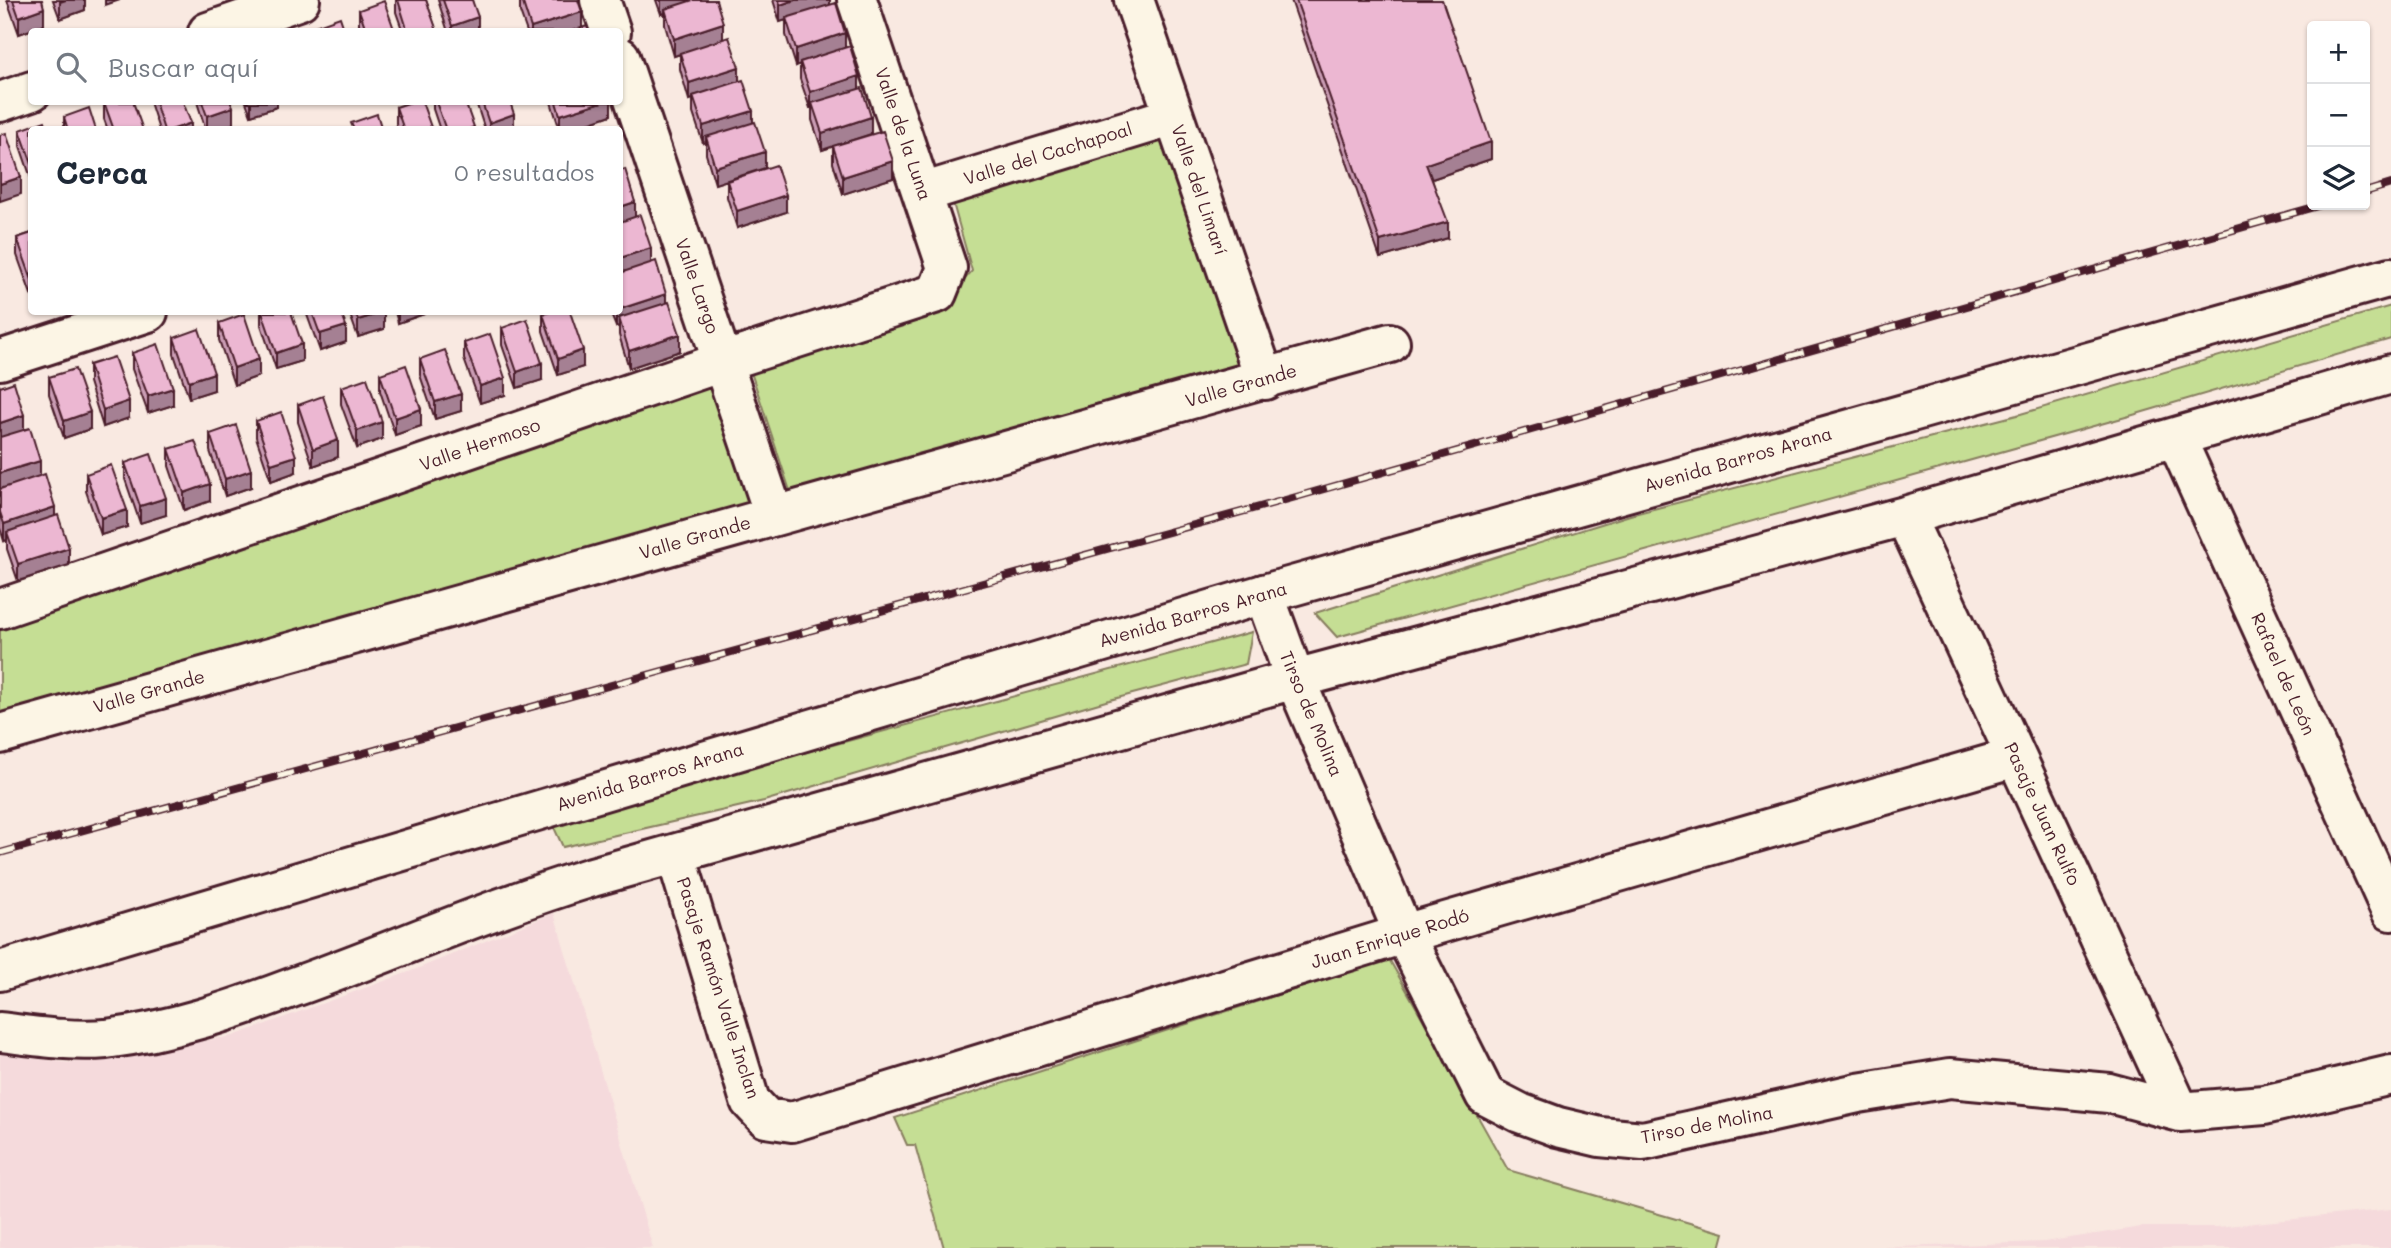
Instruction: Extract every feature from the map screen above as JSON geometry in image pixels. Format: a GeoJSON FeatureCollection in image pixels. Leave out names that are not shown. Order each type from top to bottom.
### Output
{"type":"FeatureCollection","features":[{"type":"Feature","properties":{"kind":"street"},"geometry":{"type":"LineString","coordinates":[[220,28],[300,0]]}},
{"type":"Feature","properties":{"kind":"street"},"geometry":{"type":"LineString","coordinates":[[600,0],[610,28]]}},
{"type":"Feature","properties":{"kind":"street","name":"Valle de la Luna"},"geometry":{"type":"LineString","coordinates":[[858,0],[947,268]]}},
{"type":"Feature","properties":{"kind":"street","name":"Valle del Limarí"},"geometry":{"type":"LineString","coordinates":[[1133,0],[1265,380]]}},
{"type":"Feature","properties":{"kind":"street","name":"Valle Largo"},"geometry":{"type":"LineString","coordinates":[[623,77],[634,151],[722,362],[774,515]]}},
{"type":"Feature","properties":{"kind":"street"},"geometry":{"type":"LineString","coordinates":[[0,102],[28,92]]}},
{"type":"Feature","properties":{"kind":"street","name":"Valle del Cachapoal"},"geometry":{"type":"LineString","coordinates":[[922,193],[1174,116]]}},
{"type":"Feature","properties":{"kind":"street","name":"Valle Hermoso"},"geometry":{"type":"LineString","coordinates":[[0,609],[722,362],[937,293],[947,268]]}},
{"type":"Feature","properties":{"kind":"street","name":"Avenida Barros Arana"},"geometry":{"type":"LineString","coordinates":[[0,971],[1264,594],[2391,277]]}},
{"type":"Feature","properties":{"kind":"street"},"geometry":{"type":"LineString","coordinates":[[0,360],[139,315]]}},
{"type":"Feature","properties":{"kind":"street","name":"Valle Grande"},"geometry":{"type":"LineString","coordinates":[[0,734],[1390,343]]}},
{"type":"Feature","properties":{"kind":"street"},"geometry":{"type":"LineString","coordinates":[[0,1032],[54,1038],[103,1039],[207,1018],[356,964],[511,902],[1295,680],[1905,516],[2391,374]]}},
{"type":"Feature","properties":{"kind":"street","name":"Rafael de León"},"geometry":{"type":"LineString","coordinates":[[2176,438],[2391,911]]}},
{"type":"Feature","properties":{"kind":"street","name":"Pasaje Juan Rulfo"},"geometry":{"type":"LineString","coordinates":[[1905,516],[2179,1112]]}},
{"type":"Feature","properties":{"kind":"street","name":"Tirso de Molina"},"geometry":{"type":"LineString","coordinates":[[1264,594],[1295,680],[1404,934],[1485,1095],[1558,1127],[1600,1138],[1643,1141],[1857,1093],[1950,1078],[2109,1094],[2179,1112],[2264,1105],[2391,1075]]}},
{"type":"Feature","properties":{"kind":"street","name":"Juan Enrique Rodó"},"geometry":{"type":"LineString","coordinates":[[766,1118],[792,1122],[1404,934],[2016,757]]}},
{"type":"Feature","properties":{"kind":"street","name":"Pasaje Ramón Valle Inclan"},"geometry":{"type":"LineString","coordinates":[[676,855],[750,1101],[766,1118]]}},
{"type":"Feature","properties":{"kind":"shaded area"},"geometry":{"type":"Polygon","coordinates":[[[554,913],[653,1248],[0,1248],[0,1054],[70,1063],[233,1036],[409,972],[554,913]]]}},
{"type":"Feature","properties":{"kind":"shaded area"},"geometry":{"type":"Polygon","coordinates":[[[2391,1209],[2391,1248],[1870,1248],[2044,1242],[2141,1227],[2217,1227],[2391,1209]]]}},
{"type":"Feature","properties":{"kind":"green space"},"geometry":{"type":"Polygon","coordinates":[[[1179,124],[1260,367],[792,497],[749,366],[944,303],[972,271],[951,196],[1179,124]]]}},
{"type":"Feature","properties":{"kind":"green space"},"geometry":{"type":"Polygon","coordinates":[[[2391,306],[2391,339],[2133,415],[1337,637],[1315,613],[1630,515],[2017,415],[2391,306]]]}},
{"type":"Feature","properties":{"kind":"green space"},"geometry":{"type":"Polygon","coordinates":[[[727,374],[770,504],[0,723],[0,630],[727,374]]]}},
{"type":"Feature","properties":{"kind":"green space"},"geometry":{"type":"Polygon","coordinates":[[[1252,632],[1246,664],[1106,701],[764,801],[563,847],[551,821],[1252,632]]]}},
{"type":"Feature","properties":{"kind":"green space"},"geometry":{"type":"Polygon","coordinates":[[[1389,959],[1508,1170],[1724,1233],[1720,1248],[944,1248],[915,1145],[907,1145],[895,1118],[1389,959]]]}},
{"type":"Feature","properties":{"kind":"building"},"geometry":{"type":"Polygon","coordinates":[[[13,0],[42,0],[44,8],[19,17],[13,0]]]}},
{"type":"Feature","properties":{"kind":"building"},"geometry":{"type":"Polygon","coordinates":[[[398,0],[426,0],[436,28],[407,28],[398,0]]]}},
{"type":"Feature","properties":{"kind":"building"},"geometry":{"type":"Polygon","coordinates":[[[443,0],[472,0],[478,17],[452,26],[443,0]]]}},
{"type":"Feature","properties":{"kind":"building"},"geometry":{"type":"Polygon","coordinates":[[[522,0],[578,0],[582,12],[531,28],[522,0]]]}},
{"type":"Feature","properties":{"kind":"building"},"geometry":{"type":"Polygon","coordinates":[[[693,0],[716,0],[723,23],[674,39],[665,9],[693,0]]]}},
{"type":"Feature","properties":{"kind":"building"},"geometry":{"type":"Polygon","coordinates":[[[779,0],[795,0],[780,5],[779,0]]]}},
{"type":"Feature","properties":{"kind":"building"},"geometry":{"type":"Polygon","coordinates":[[[1296,0],[1442,0],[1491,142],[1426,164],[1448,222],[1380,241],[1296,0]]]}},
{"type":"Feature","properties":{"kind":"building"},"geometry":{"type":"Polygon","coordinates":[[[384,1],[394,28],[366,28],[359,10],[384,1]]]}},
{"type":"Feature","properties":{"kind":"building"},"geometry":{"type":"Polygon","coordinates":[[[836,3],[845,33],[796,49],[786,18],[836,3]]]}},
{"type":"Feature","properties":{"kind":"building"},"geometry":{"type":"Polygon","coordinates":[[[340,17],[344,28],[316,28],[340,17]]]}},
{"type":"Feature","properties":{"kind":"building"},"geometry":{"type":"Polygon","coordinates":[[[729,37],[739,67],[689,83],[680,53],[729,37]]]}},
{"type":"Feature","properties":{"kind":"building"},"geometry":{"type":"Polygon","coordinates":[[[850,46],[859,76],[810,92],[800,62],[850,46]]]}},
{"type":"Feature","properties":{"kind":"building"},"geometry":{"type":"Polygon","coordinates":[[[743,80],[753,111],[703,126],[693,96],[743,80]]]}},
{"type":"Feature","properties":{"kind":"building"},"geometry":{"type":"Polygon","coordinates":[[[862,88],[871,117],[822,133],[812,103],[862,88]]]}},
{"type":"Feature","properties":{"kind":"building"},"geometry":{"type":"Polygon","coordinates":[[[105,105],[134,105],[142,126],[113,126],[105,105]]]}},
{"type":"Feature","properties":{"kind":"building"},"geometry":{"type":"Polygon","coordinates":[[[156,105],[184,105],[191,123],[163,126],[156,105]]]}},
{"type":"Feature","properties":{"kind":"building"},"geometry":{"type":"Polygon","coordinates":[[[203,105],[233,107],[207,116],[203,105]]]}},
{"type":"Feature","properties":{"kind":"building"},"geometry":{"type":"Polygon","coordinates":[[[423,105],[431,126],[403,126],[396,107],[423,105]]]}},
{"type":"Feature","properties":{"kind":"building"},"geometry":{"type":"Polygon","coordinates":[[[437,105],[466,105],[474,126],[445,126],[437,105]]]}},
{"type":"Feature","properties":{"kind":"building"},"geometry":{"type":"Polygon","coordinates":[[[483,105],[511,105],[514,114],[489,123],[483,105]]]}},
{"type":"Feature","properties":{"kind":"building"},"geometry":{"type":"Polygon","coordinates":[[[557,105],[592,105],[560,115],[557,105]]]}},
{"type":"Feature","properties":{"kind":"building"},"geometry":{"type":"Polygon","coordinates":[[[89,108],[95,126],[67,126],[64,117],[89,108]]]}},
{"type":"Feature","properties":{"kind":"building"},"geometry":{"type":"Polygon","coordinates":[[[377,114],[381,126],[352,126],[351,123],[377,114]]]}},
{"type":"Feature","properties":{"kind":"building"},"geometry":{"type":"Polygon","coordinates":[[[45,121],[47,126],[31,126],[45,121]]]}},
{"type":"Feature","properties":{"kind":"building"},"geometry":{"type":"Polygon","coordinates":[[[755,122],[765,152],[715,167],[706,137],[755,122]]]}},
{"type":"Feature","properties":{"kind":"building"},"geometry":{"type":"Polygon","coordinates":[[[28,127],[28,153],[20,130],[28,127]]]}},
{"type":"Feature","properties":{"kind":"building"},"geometry":{"type":"Polygon","coordinates":[[[883,131],[893,161],[843,177],[833,146],[883,131]]]}},
{"type":"Feature","properties":{"kind":"building"},"geometry":{"type":"Polygon","coordinates":[[[6,133],[21,177],[0,184],[0,135],[6,133]]]}},
{"type":"Feature","properties":{"kind":"building"},"geometry":{"type":"Polygon","coordinates":[[[776,165],[786,195],[737,211],[727,181],[776,165]]]}},
{"type":"Feature","properties":{"kind":"building"},"geometry":{"type":"Polygon","coordinates":[[[625,169],[635,202],[623,206],[625,169]]]}},
{"type":"Feature","properties":{"kind":"building"},"geometry":{"type":"Polygon","coordinates":[[[640,215],[651,248],[623,257],[623,221],[640,215]]]}},
{"type":"Feature","properties":{"kind":"building"},"geometry":{"type":"Polygon","coordinates":[[[28,234],[28,269],[17,238],[28,234]]]}},
{"type":"Feature","properties":{"kind":"building"},"geometry":{"type":"Polygon","coordinates":[[[656,261],[666,294],[623,308],[623,272],[656,261]]]}},
{"type":"Feature","properties":{"kind":"building"},"geometry":{"type":"Polygon","coordinates":[[[669,302],[680,334],[629,351],[619,318],[669,302]]]}},
{"type":"Feature","properties":{"kind":"building"},"geometry":{"type":"Polygon","coordinates":[[[244,315],[259,359],[234,368],[219,323],[244,315]]]}},
{"type":"Feature","properties":{"kind":"building"},"geometry":{"type":"Polygon","coordinates":[[[263,315],[292,315],[302,344],[276,353],[263,315]]]}},
{"type":"Feature","properties":{"kind":"building"},"geometry":{"type":"Polygon","coordinates":[[[313,315],[342,315],[346,326],[320,334],[313,315]]]}},
{"type":"Feature","properties":{"kind":"building"},"geometry":{"type":"Polygon","coordinates":[[[356,315],[374,315],[358,320],[356,315]]]}},
{"type":"Feature","properties":{"kind":"building"},"geometry":{"type":"Polygon","coordinates":[[[543,315],[571,315],[583,350],[558,359],[543,315]]]}},
{"type":"Feature","properties":{"kind":"building"},"geometry":{"type":"Polygon","coordinates":[[[527,319],[542,363],[517,372],[502,328],[527,319]]]}},
{"type":"Feature","properties":{"kind":"building"},"geometry":{"type":"Polygon","coordinates":[[[199,329],[214,373],[189,381],[174,338],[199,329]]]}},
{"type":"Feature","properties":{"kind":"building"},"geometry":{"type":"Polygon","coordinates":[[[490,334],[505,378],[480,386],[464,343],[490,334]]]}},
{"type":"Feature","properties":{"kind":"building"},"geometry":{"type":"Polygon","coordinates":[[[158,344],[173,388],[148,396],[132,353],[158,344]]]}},
{"type":"Feature","properties":{"kind":"building"},"geometry":{"type":"Polygon","coordinates":[[[445,350],[461,394],[435,402],[420,359],[445,350]]]}},
{"type":"Feature","properties":{"kind":"building"},"geometry":{"type":"Polygon","coordinates":[[[114,357],[129,401],[103,410],[89,365],[114,357]]]}},
{"type":"Feature","properties":{"kind":"building"},"geometry":{"type":"Polygon","coordinates":[[[406,365],[421,409],[395,418],[380,374],[406,365]]]}},
{"type":"Feature","properties":{"kind":"building"},"geometry":{"type":"Polygon","coordinates":[[[75,369],[90,412],[64,421],[49,377],[75,369]]]}},
{"type":"Feature","properties":{"kind":"building"},"geometry":{"type":"Polygon","coordinates":[[[367,378],[382,422],[357,431],[341,387],[367,378]]]}},
{"type":"Feature","properties":{"kind":"building"},"geometry":{"type":"Polygon","coordinates":[[[14,382],[24,415],[0,423],[0,387],[14,382]]]}},
{"type":"Feature","properties":{"kind":"building"},"geometry":{"type":"Polygon","coordinates":[[[323,396],[338,440],[313,449],[298,405],[323,396]]]}},
{"type":"Feature","properties":{"kind":"building"},"geometry":{"type":"Polygon","coordinates":[[[281,412],[296,456],[271,464],[256,421],[281,412]]]}},
{"type":"Feature","properties":{"kind":"building"},"geometry":{"type":"Polygon","coordinates":[[[236,425],[251,470],[225,479],[210,434],[236,425]]]}},
{"type":"Feature","properties":{"kind":"building"},"geometry":{"type":"Polygon","coordinates":[[[30,428],[40,461],[0,473],[0,437],[30,428]]]}},
{"type":"Feature","properties":{"kind":"building"},"geometry":{"type":"Polygon","coordinates":[[[195,441],[210,484],[184,493],[169,449],[195,441]]]}},
{"type":"Feature","properties":{"kind":"building"},"geometry":{"type":"Polygon","coordinates":[[[151,454],[166,498],[140,506],[125,463],[151,454]]]}},
{"type":"Feature","properties":{"kind":"building"},"geometry":{"type":"Polygon","coordinates":[[[111,465],[127,510],[101,518],[86,474],[111,465]]]}},
{"type":"Feature","properties":{"kind":"building"},"geometry":{"type":"Polygon","coordinates":[[[45,474],[55,507],[4,524],[0,512],[0,489],[45,474]]]}},
{"type":"Feature","properties":{"kind":"building"},"geometry":{"type":"Polygon","coordinates":[[[58,515],[69,548],[18,564],[7,532],[58,515]]]}},
{"type":"Feature","properties":{"kind":"railway"},"geometry":{"type":"LineString","coordinates":[[2370,190],[2391,184]]}},
{"type":"Feature","properties":{"kind":"railway"},"geometry":{"type":"LineString","coordinates":[[0,853],[1296,497],[2307,209]]}}]}
